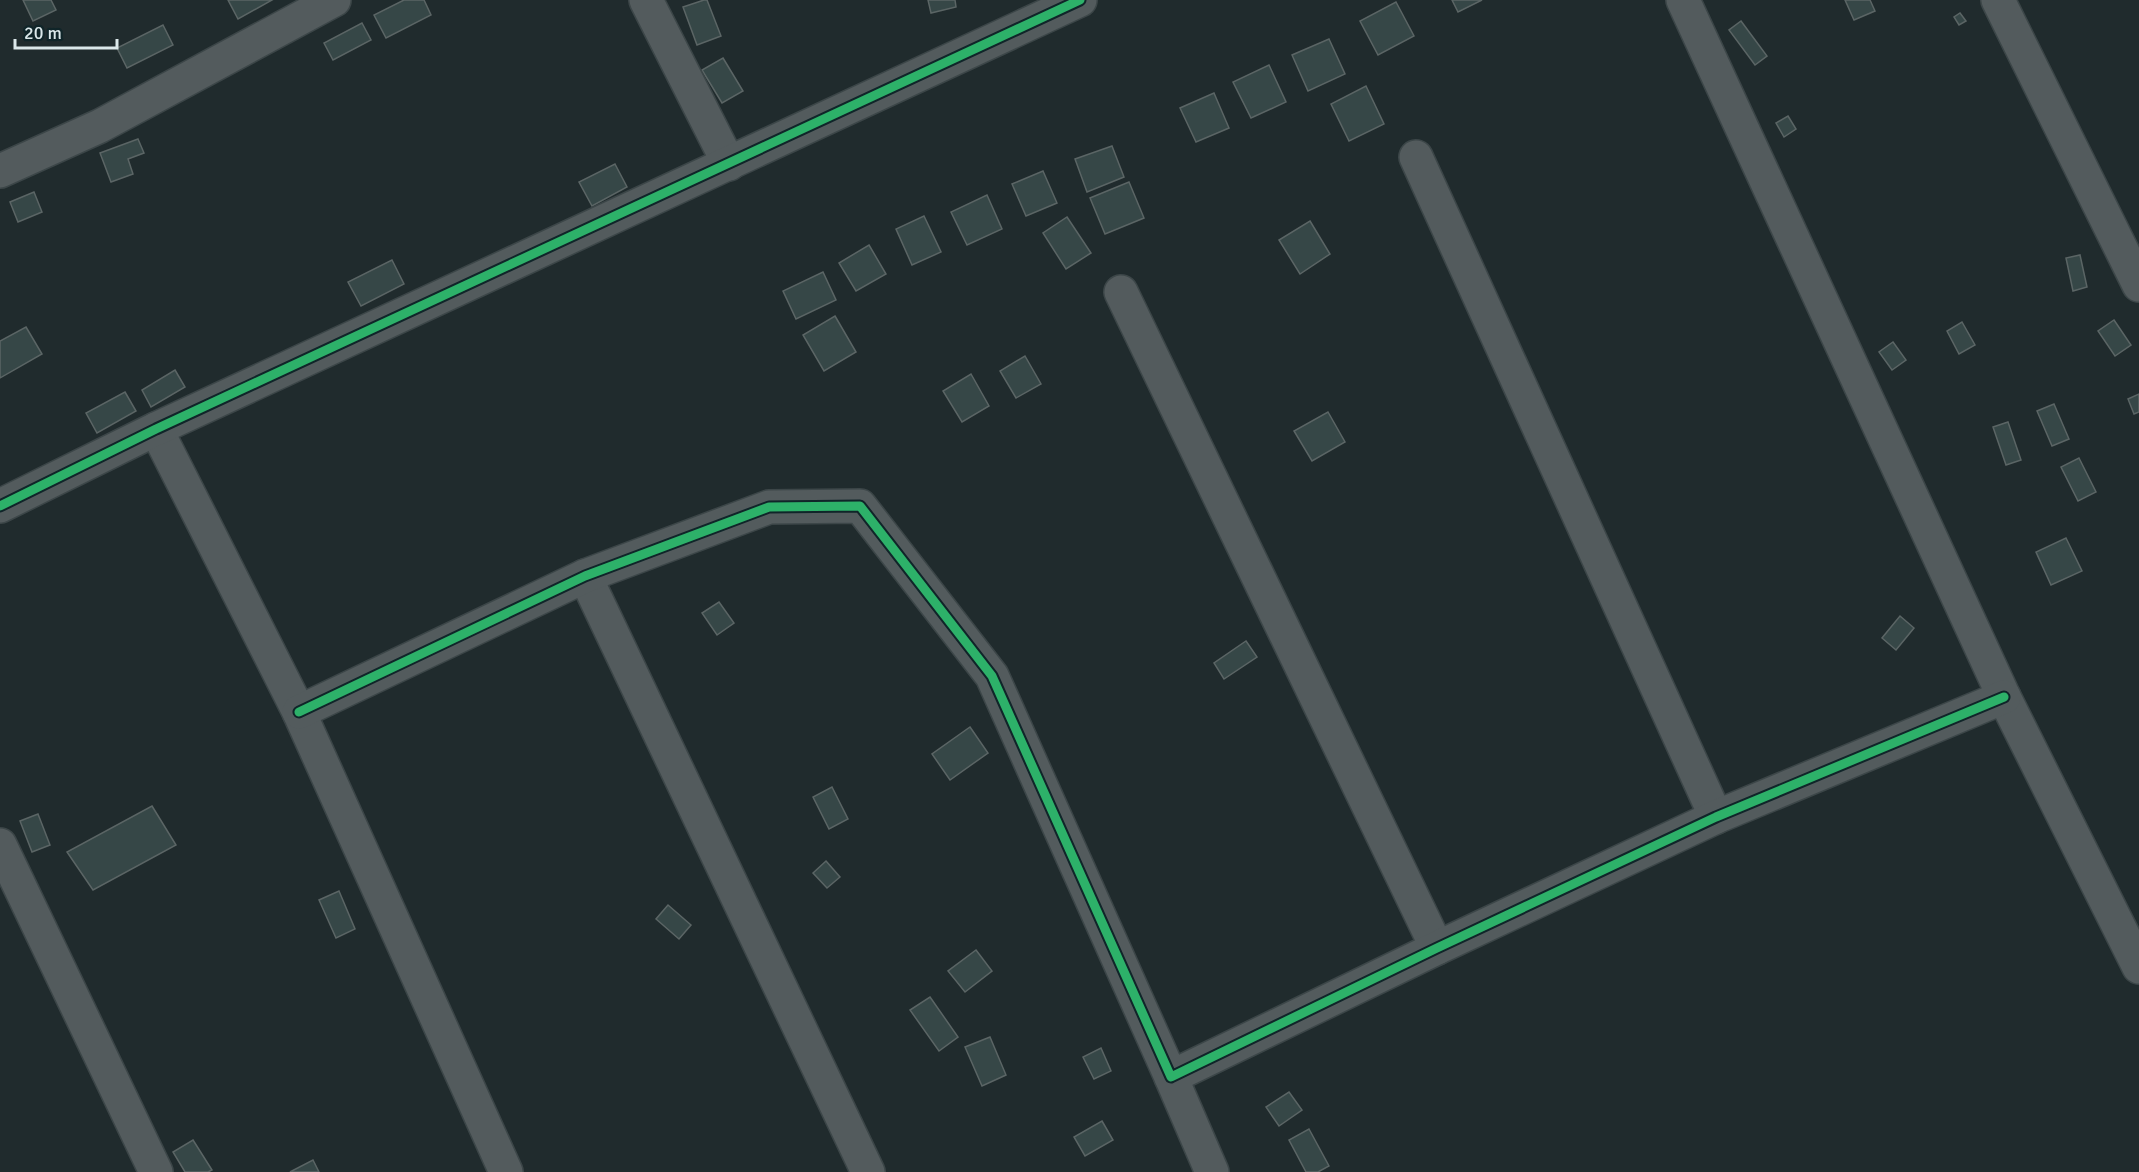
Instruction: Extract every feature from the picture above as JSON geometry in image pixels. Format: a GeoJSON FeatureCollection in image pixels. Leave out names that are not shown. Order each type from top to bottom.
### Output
{"type":"FeatureCollection","features":[{"type":"Feature","properties":{"kind":"street"},"geometry":{"type":"LineString","coordinates":[[0,171],[100,126],[334,0]]}},
{"type":"Feature","properties":{"kind":"street"},"geometry":{"type":"LineString","coordinates":[[646,0],[729,164]]}},
{"type":"Feature","properties":{"kind":"street"},"geometry":{"type":"LineString","coordinates":[[0,506],[156,429],[1080,0]]}},
{"type":"Feature","properties":{"kind":"street"},"geometry":{"type":"LineString","coordinates":[[1683,0],[2004,697],[2139,967]]}},
{"type":"Feature","properties":{"kind":"street"},"geometry":{"type":"LineString","coordinates":[[1998,0],[2139,285]]}},
{"type":"Feature","properties":{"kind":"street"},"geometry":{"type":"LineString","coordinates":[[1416,157],[1716,817]]}},
{"type":"Feature","properties":{"kind":"street"},"geometry":{"type":"LineString","coordinates":[[1121,292],[1437,948]]}},
{"type":"Feature","properties":{"kind":"street"},"geometry":{"type":"LineString","coordinates":[[156,429],[299,711],[506,1172]]}},
{"type":"Feature","properties":{"kind":"street"},"geometry":{"type":"LineString","coordinates":[[299,711],[585,576],[769,507],[860,506],[992,676],[1212,1172]]}},
{"type":"Feature","properties":{"kind":"street"},"geometry":{"type":"LineString","coordinates":[[585,576],[868,1172]]}},
{"type":"Feature","properties":{"kind":"street"},"geometry":{"type":"LineString","coordinates":[[1171,1077],[1437,948],[1716,817],[2004,697]]}},
{"type":"Feature","properties":{"kind":"street"},"geometry":{"type":"LineString","coordinates":[[0,845],[156,1172]]}},
{"type":"Feature","properties":{"kind":"building"},"geometry":{"type":"Polygon","coordinates":[[[23,0],[51,0],[56,10],[33,21],[23,0]]]}},
{"type":"Feature","properties":{"kind":"building"},"geometry":{"type":"Polygon","coordinates":[[[228,0],[272,0],[238,19],[228,0]]]}},
{"type":"Feature","properties":{"kind":"building"},"geometry":{"type":"Polygon","coordinates":[[[404,0],[424,0],[431,15],[386,38],[374,15],[404,0]]]}},
{"type":"Feature","properties":{"kind":"building"},"geometry":{"type":"Polygon","coordinates":[[[707,0],[721,36],[697,45],[683,7],[707,0]]]}},
{"type":"Feature","properties":{"kind":"building"},"geometry":{"type":"Polygon","coordinates":[[[928,0],[955,0],[956,7],[931,13],[928,0]]]}},
{"type":"Feature","properties":{"kind":"building"},"geometry":{"type":"Polygon","coordinates":[[[1452,0],[1482,0],[1458,12],[1452,0]]]}},
{"type":"Feature","properties":{"kind":"building"},"geometry":{"type":"Polygon","coordinates":[[[1845,0],[1870,0],[1875,11],[1854,20],[1845,0]]]}},
{"type":"Feature","properties":{"kind":"building"},"geometry":{"type":"Polygon","coordinates":[[[1396,2],[1414,36],[1378,55],[1360,21],[1396,2]]]}},
{"type":"Feature","properties":{"kind":"building"},"geometry":{"type":"Polygon","coordinates":[[[1960,13],[1966,21],[1959,25],[1954,17],[1960,13]]]}},
{"type":"Feature","properties":{"kind":"building"},"geometry":{"type":"Polygon","coordinates":[[[1741,21],[1767,56],[1755,65],[1729,30],[1741,21]]]}},
{"type":"Feature","properties":{"kind":"building"},"geometry":{"type":"Polygon","coordinates":[[[362,23],[371,40],[333,60],[324,43],[362,23]]]}},
{"type":"Feature","properties":{"kind":"building"},"geometry":{"type":"Polygon","coordinates":[[[163,25],[173,45],[127,68],[117,48],[163,25]]]}},
{"type":"Feature","properties":{"kind":"building"},"geometry":{"type":"Polygon","coordinates":[[[1329,39],[1345,74],[1308,91],[1292,55],[1329,39]]]}},
{"type":"Feature","properties":{"kind":"building"},"geometry":{"type":"Polygon","coordinates":[[[723,58],[743,91],[722,103],[702,70],[723,58]]]}},
{"type":"Feature","properties":{"kind":"building"},"geometry":{"type":"Polygon","coordinates":[[[1269,65],[1286,102],[1251,118],[1233,82],[1269,65]]]}},
{"type":"Feature","properties":{"kind":"building"},"geometry":{"type":"Polygon","coordinates":[[[1366,86],[1384,124],[1349,141],[1331,104],[1366,86]]]}},
{"type":"Feature","properties":{"kind":"building"},"geometry":{"type":"Polygon","coordinates":[[[1214,93],[1229,128],[1196,142],[1180,108],[1214,93]]]}},
{"type":"Feature","properties":{"kind":"building"},"geometry":{"type":"Polygon","coordinates":[[[1788,116],[1796,129],[1784,137],[1776,123],[1788,116]]]}},
{"type":"Feature","properties":{"kind":"building"},"geometry":{"type":"Polygon","coordinates":[[[138,139],[144,153],[128,159],[133,174],[111,182],[100,153],[138,139]]]}},
{"type":"Feature","properties":{"kind":"building"},"geometry":{"type":"Polygon","coordinates":[[[1112,146],[1124,177],[1087,192],[1075,159],[1112,146]]]}},
{"type":"Feature","properties":{"kind":"building"},"geometry":{"type":"Polygon","coordinates":[[[615,164],[627,187],[592,206],[579,182],[615,164]]]}},
{"type":"Feature","properties":{"kind":"building"},"geometry":{"type":"Polygon","coordinates":[[[1043,171],[1057,203],[1026,216],[1012,184],[1043,171]]]}},
{"type":"Feature","properties":{"kind":"building"},"geometry":{"type":"Polygon","coordinates":[[[1129,182],[1144,218],[1105,234],[1090,198],[1129,182]]]}},
{"type":"Feature","properties":{"kind":"building"},"geometry":{"type":"Polygon","coordinates":[[[34,192],[42,212],[18,222],[10,202],[34,192]]]}},
{"type":"Feature","properties":{"kind":"building"},"geometry":{"type":"Polygon","coordinates":[[[987,195],[1002,229],[967,245],[951,212],[987,195]]]}},
{"type":"Feature","properties":{"kind":"building"},"geometry":{"type":"Polygon","coordinates":[[[924,216],[941,252],[912,265],[896,229],[924,216]]]}},
{"type":"Feature","properties":{"kind":"building"},"geometry":{"type":"Polygon","coordinates":[[[1067,217],[1091,253],[1066,269],[1043,233],[1067,217]]]}},
{"type":"Feature","properties":{"kind":"building"},"geometry":{"type":"Polygon","coordinates":[[[1310,221],[1330,254],[1300,274],[1279,240],[1310,221]]]}},
{"type":"Feature","properties":{"kind":"building"},"geometry":{"type":"Polygon","coordinates":[[[869,245],[886,274],[856,291],[839,263],[869,245]]]}},
{"type":"Feature","properties":{"kind":"building"},"geometry":{"type":"Polygon","coordinates":[[[2080,255],[2087,287],[2073,291],[2066,258],[2080,255]]]}},
{"type":"Feature","properties":{"kind":"building"},"geometry":{"type":"Polygon","coordinates":[[[392,260],[404,284],[361,306],[348,282],[392,260]]]}},
{"type":"Feature","properties":{"kind":"building"},"geometry":{"type":"Polygon","coordinates":[[[823,272],[836,300],[796,319],[783,291],[823,272]]]}},
{"type":"Feature","properties":{"kind":"building"},"geometry":{"type":"Polygon","coordinates":[[[835,316],[856,352],[824,371],[803,335],[835,316]]]}},
{"type":"Feature","properties":{"kind":"building"},"geometry":{"type":"Polygon","coordinates":[[[2114,320],[2131,345],[2115,356],[2098,331],[2114,320]]]}},
{"type":"Feature","properties":{"kind":"building"},"geometry":{"type":"Polygon","coordinates":[[[1962,322],[1975,345],[1959,354],[1947,331],[1962,322]]]}},
{"type":"Feature","properties":{"kind":"building"},"geometry":{"type":"Polygon","coordinates":[[[26,327],[42,354],[0,378],[0,341],[26,327]]]}},
{"type":"Feature","properties":{"kind":"building"},"geometry":{"type":"Polygon","coordinates":[[[1893,342],[1906,360],[1892,370],[1879,352],[1893,342]]]}},
{"type":"Feature","properties":{"kind":"building"},"geometry":{"type":"Polygon","coordinates":[[[1025,356],[1041,384],[1016,398],[1000,371],[1025,356]]]}},
{"type":"Feature","properties":{"kind":"building"},"geometry":{"type":"Polygon","coordinates":[[[175,370],[185,387],[151,407],[142,390],[175,370]]]}},
{"type":"Feature","properties":{"kind":"building"},"geometry":{"type":"Polygon","coordinates":[[[971,374],[989,406],[962,422],[943,391],[971,374]]]}},
{"type":"Feature","properties":{"kind":"building"},"geometry":{"type":"Polygon","coordinates":[[[125,392],[136,411],[97,433],[86,413],[125,392]]]}},
{"type":"Feature","properties":{"kind":"building"},"geometry":{"type":"Polygon","coordinates":[[[2139,394],[2139,412],[2134,414],[2128,399],[2139,394]]]}},
{"type":"Feature","properties":{"kind":"building"},"geometry":{"type":"Polygon","coordinates":[[[2054,404],[2069,439],[2052,446],[2037,411],[2054,404]]]}},
{"type":"Feature","properties":{"kind":"building"},"geometry":{"type":"Polygon","coordinates":[[[1328,412],[1345,442],[1312,461],[1294,431],[1328,412]]]}},
{"type":"Feature","properties":{"kind":"building"},"geometry":{"type":"Polygon","coordinates":[[[2008,422],[2021,460],[2006,465],[1993,427],[2008,422]]]}},
{"type":"Feature","properties":{"kind":"building"},"geometry":{"type":"Polygon","coordinates":[[[2079,458],[2096,492],[2078,501],[2061,467],[2079,458]]]}},
{"type":"Feature","properties":{"kind":"building"},"geometry":{"type":"Polygon","coordinates":[[[2066,538],[2082,571],[2051,585],[2036,552],[2066,538]]]}},
{"type":"Feature","properties":{"kind":"building"},"geometry":{"type":"Polygon","coordinates":[[[719,602],[734,623],[717,635],[702,613],[719,602]]]}},
{"type":"Feature","properties":{"kind":"building"},"geometry":{"type":"Polygon","coordinates":[[[1900,616],[1914,628],[1896,650],[1882,638],[1900,616]]]}},
{"type":"Feature","properties":{"kind":"building"},"geometry":{"type":"Polygon","coordinates":[[[1246,641],[1257,657],[1224,679],[1214,663],[1246,641]]]}},
{"type":"Feature","properties":{"kind":"building"},"geometry":{"type":"Polygon","coordinates":[[[970,727],[988,753],[950,780],[932,754],[970,727]]]}},
{"type":"Feature","properties":{"kind":"building"},"geometry":{"type":"Polygon","coordinates":[[[832,787],[848,819],[829,829],[813,797],[832,787]]]}},
{"type":"Feature","properties":{"kind":"building"},"geometry":{"type":"Polygon","coordinates":[[[152,806],[176,845],[93,890],[67,852],[152,806]]]}},
{"type":"Feature","properties":{"kind":"building"},"geometry":{"type":"Polygon","coordinates":[[[38,814],[50,845],[32,852],[20,821],[38,814]]]}},
{"type":"Feature","properties":{"kind":"building"},"geometry":{"type":"Polygon","coordinates":[[[826,861],[840,877],[827,888],[813,873],[826,861]]]}},
{"type":"Feature","properties":{"kind":"building"},"geometry":{"type":"Polygon","coordinates":[[[339,891],[355,929],[336,938],[319,900],[339,891]]]}},
{"type":"Feature","properties":{"kind":"building"},"geometry":{"type":"Polygon","coordinates":[[[668,905],[691,925],[679,939],[656,919],[668,905]]]}},
{"type":"Feature","properties":{"kind":"building"},"geometry":{"type":"Polygon","coordinates":[[[976,950],[992,971],[965,992],[948,971],[976,950]]]}},
{"type":"Feature","properties":{"kind":"building"},"geometry":{"type":"Polygon","coordinates":[[[930,997],[958,1037],[939,1051],[910,1010],[930,997]]]}},
{"type":"Feature","properties":{"kind":"building"},"geometry":{"type":"Polygon","coordinates":[[[990,1037],[1006,1075],[982,1086],[965,1047],[990,1037]]]}},
{"type":"Feature","properties":{"kind":"building"},"geometry":{"type":"Polygon","coordinates":[[[1101,1048],[1111,1071],[1094,1079],[1083,1057],[1101,1048]]]}},
{"type":"Feature","properties":{"kind":"building"},"geometry":{"type":"Polygon","coordinates":[[[1289,1092],[1302,1110],[1279,1126],[1266,1107],[1289,1092]]]}},
{"type":"Feature","properties":{"kind":"building"},"geometry":{"type":"Polygon","coordinates":[[[1102,1121],[1113,1140],[1085,1156],[1074,1137],[1102,1121]]]}},
{"type":"Feature","properties":{"kind":"building"},"geometry":{"type":"Polygon","coordinates":[[[1309,1129],[1329,1166],[1318,1172],[1306,1172],[1289,1140],[1309,1129]]]}},
{"type":"Feature","properties":{"kind":"building"},"geometry":{"type":"Polygon","coordinates":[[[193,1140],[212,1170],[185,1172],[173,1152],[193,1140]]]}},
{"type":"Feature","properties":{"kind":"building"},"geometry":{"type":"Polygon","coordinates":[[[313,1160],[319,1172],[290,1172],[313,1160]]]}},
{"type":"Feature","properties":{"kind":"cycle path"},"geometry":{"type":"LineString","coordinates":[[0,506],[156,429],[1080,0]]}},
{"type":"Feature","properties":{"kind":"cycle path"},"geometry":{"type":"LineString","coordinates":[[299,712],[585,576],[769,507],[860,506],[992,676],[1171,1077],[1437,948],[1716,817],[2004,697]]}}]}
